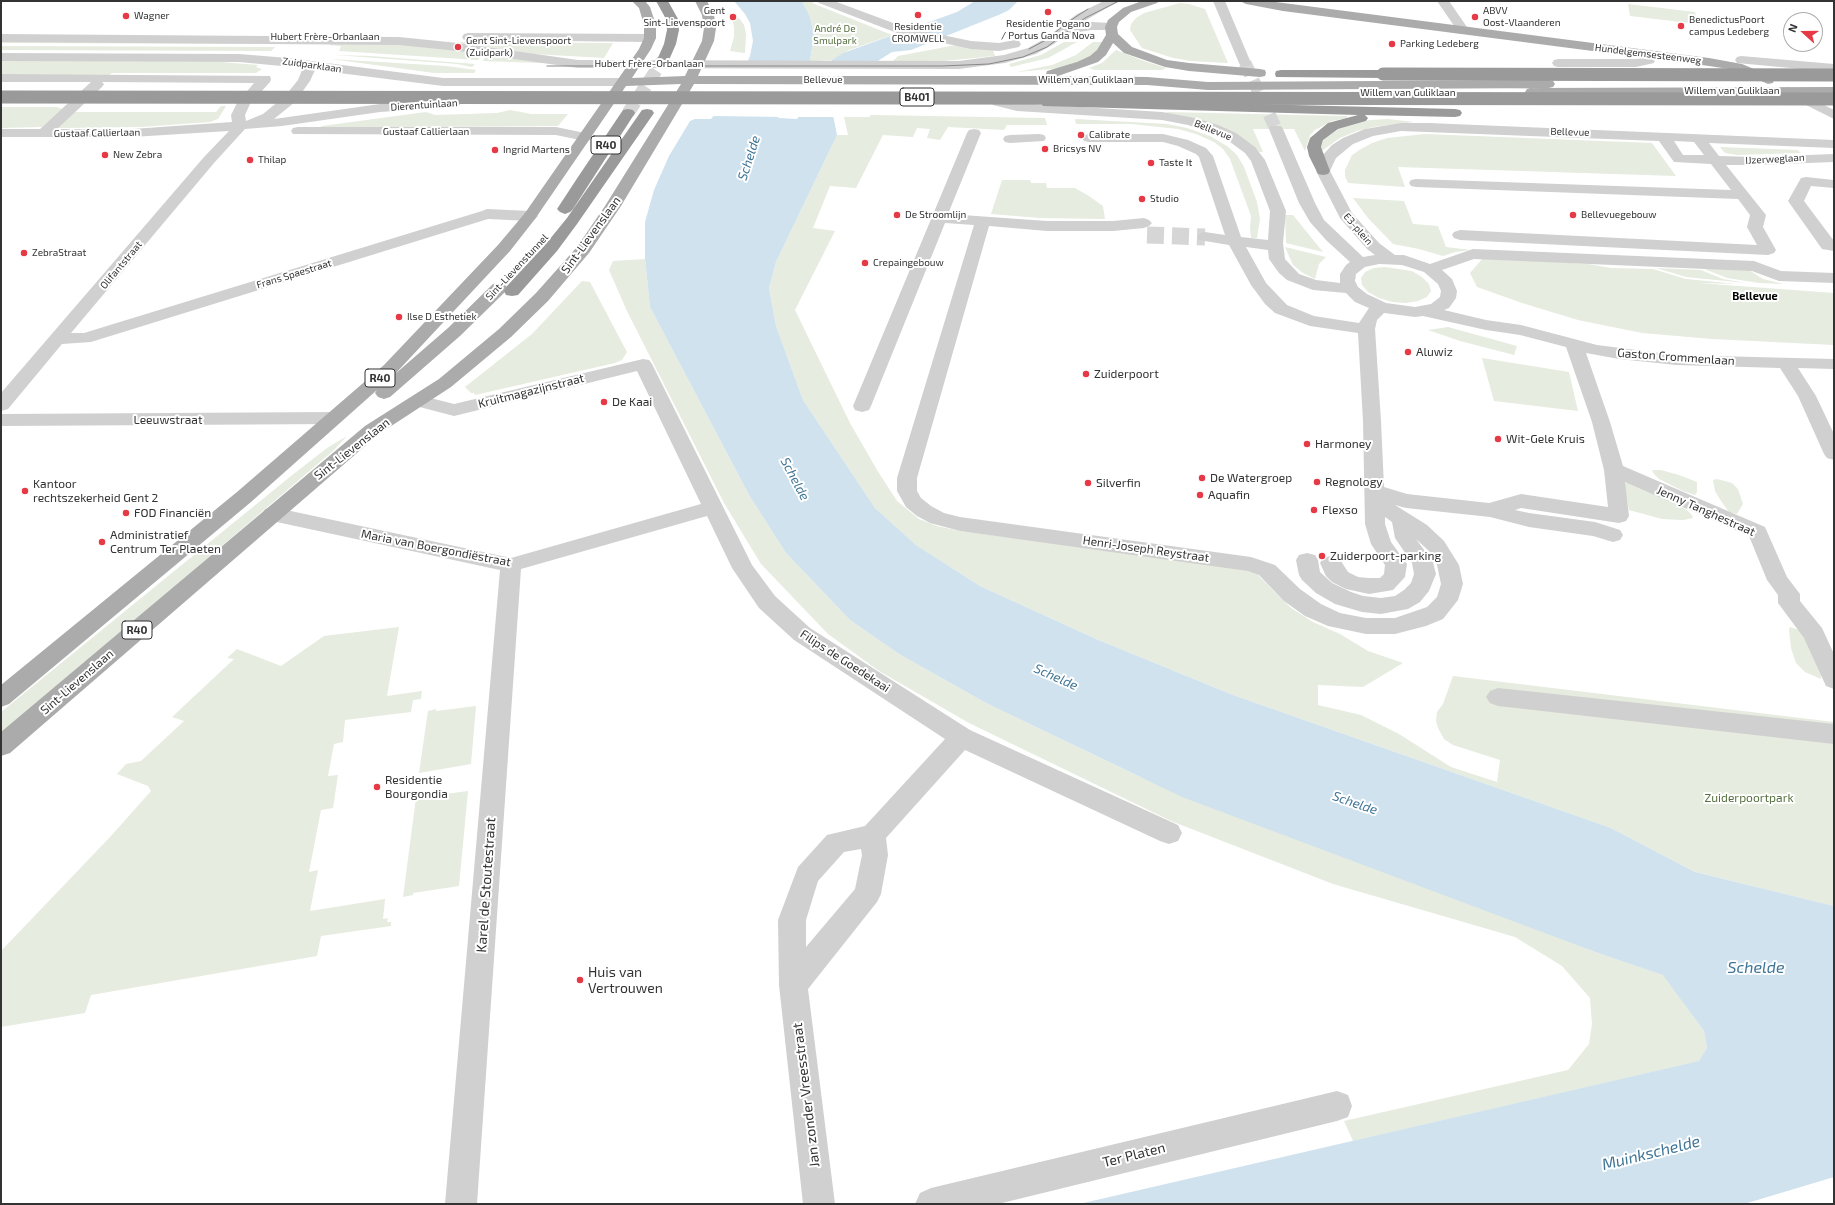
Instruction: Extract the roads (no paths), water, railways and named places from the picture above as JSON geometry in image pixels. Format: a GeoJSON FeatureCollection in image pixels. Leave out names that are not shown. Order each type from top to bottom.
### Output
{"type":"FeatureCollection","features":[{"type":"Feature","properties":{"kind":"highway"},"geometry":{"type":"LineString","coordinates":[[662,1],[668,10],[674,30],[670,44],[662,60]]}},
{"type":"Feature","properties":{"kind":"highway"},"geometry":{"type":"LineString","coordinates":[[1281,74],[1834,75]]}},
{"type":"Feature","properties":{"kind":"highway","name":"B401"},"geometry":{"type":"LineString","coordinates":[[1,85],[1832,93]]}},
{"type":"Feature","properties":{"kind":"highway","name":"B401"},"geometry":{"type":"LineString","coordinates":[[1,97],[1832,93]]}},
{"type":"Feature","properties":{"kind":"highway"},"geometry":{"type":"LineString","coordinates":[[1029,103],[1470,113]]}},
{"type":"Feature","properties":{"kind":"highway"},"geometry":{"type":"LineString","coordinates":[[1620,112],[1834,111]]}},
{"type":"Feature","properties":{"kind":"highway","name":"Sint-Lievenstunnel"},"geometry":{"type":"LineString","coordinates":[[505,290],[561,217],[585,177],[628,113]]}},
{"type":"Feature","properties":{"kind":"highway","name":"Sint-Lievenstunnel"},"geometry":{"type":"LineString","coordinates":[[505,290],[551,248],[572,221],[647,113]]}},
{"type":"Feature","properties":{"kind":"highway"},"geometry":{"type":"LineString","coordinates":[[1323,171],[1316,156],[1314,147],[1317,138],[1333,126],[1356,119],[1371,117],[1454,113]]}},
{"type":"Feature","properties":{"kind":"main road"},"geometry":{"type":"LineString","coordinates":[[638,1],[647,14],[650,25],[650,38]]}},
{"type":"Feature","properties":{"kind":"main road","name":"R40"},"geometry":{"type":"LineString","coordinates":[[690,80],[708,41],[710,28],[708,15],[701,1]]}},
{"type":"Feature","properties":{"kind":"main road"},"geometry":{"type":"LineString","coordinates":[[1024,80],[1075,67],[1094,59],[1102,52],[1114,20],[1127,10],[1153,1]]}},
{"type":"Feature","properties":{"kind":"main road","name":"Hundelgemsesteenweg"},"geometry":{"type":"LineString","coordinates":[[1246,1],[1289,8],[1724,64],[1771,81],[1834,80]]}},
{"type":"Feature","properties":{"kind":"main road"},"geometry":{"type":"LineString","coordinates":[[1111,31],[1128,50],[1141,56],[1189,67],[1281,74]]}},
{"type":"Feature","properties":{"kind":"main road","name":"Hundelgemsesteenweg"},"geometry":{"type":"LineString","coordinates":[[1488,33],[1512,32],[1741,60],[1781,71],[1806,81]]}},
{"type":"Feature","properties":{"kind":"main road","name":"R40"},"geometry":{"type":"LineString","coordinates":[[1,698],[244,497],[390,369],[417,342],[504,248],[530,216],[645,49],[650,38]]}},
{"type":"Feature","properties":{"kind":"main road"},"geometry":{"type":"LineString","coordinates":[[1148,80],[1202,76],[1281,74]]}},
{"type":"Feature","properties":{"kind":"main road","name":"Bellevue"},"geometry":{"type":"LineString","coordinates":[[622,82],[690,80],[1024,80]]}},
{"type":"Feature","properties":{"kind":"main road","name":"Sint-Lievenslaan"},"geometry":{"type":"LineString","coordinates":[[1,746],[372,430],[419,401],[445,382],[505,332],[562,276],[583,250],[614,206],[690,80]]}},
{"type":"Feature","properties":{"kind":"main road","name":"Willem van Guliklaan"},"geometry":{"type":"LineString","coordinates":[[1024,80],[1148,80],[1208,86],[1771,81]]}},
{"type":"Feature","properties":{"kind":"main road"},"geometry":{"type":"LineString","coordinates":[[1771,81],[1789,91],[1832,93]]}},
{"type":"Feature","properties":{"kind":"main road"},"geometry":{"type":"LineString","coordinates":[[1806,81],[1832,93]]}},
{"type":"Feature","properties":{"kind":"main road","name":"Willem van Guliklaan"},"geometry":{"type":"LineString","coordinates":[[1029,103],[1050,96],[1789,91]]}},
{"type":"Feature","properties":{"kind":"main road","name":"Bellevue"},"geometry":{"type":"LineString","coordinates":[[608,102],[1029,103]]}},
{"type":"Feature","properties":{"kind":"main road","name":"Sint-Lievenstunnel"},"geometry":{"type":"LineString","coordinates":[[372,430],[391,405],[505,290]]}},
{"type":"Feature","properties":{"kind":"main road","name":"Sint-Lievenstunnel"},"geometry":{"type":"LineString","coordinates":[[244,497],[319,445],[400,380],[454,332],[505,290]]}},
{"type":"Feature","properties":{"kind":"street"},"geometry":{"type":"LineString","coordinates":[[823,1],[895,28],[971,45],[999,47],[1091,26],[1111,31]]}},
{"type":"Feature","properties":{"kind":"street","name":"Hubert Frère-Orbanlaan"},"geometry":{"type":"LineString","coordinates":[[549,63],[634,65],[959,65],[1006,59],[1043,46],[1085,14],[1113,1]]}},
{"type":"Feature","properties":{"kind":"street"},"geometry":{"type":"LineString","coordinates":[[1218,1],[1245,64]]}},
{"type":"Feature","properties":{"kind":"street"},"geometry":{"type":"LineString","coordinates":[[1443,1],[1463,30]]}},
{"type":"Feature","properties":{"kind":"street","name":"Hubert Frère-Orbanlaan"},"geometry":{"type":"LineString","coordinates":[[1,35],[650,38]]}},
{"type":"Feature","properties":{"kind":"street"},"geometry":{"type":"LineString","coordinates":[[1,38],[392,41],[439,45],[549,63]]}},
{"type":"Feature","properties":{"kind":"street"},"geometry":{"type":"LineString","coordinates":[[1549,52],[1582,55],[1587,54],[1589,51],[1588,46],[1601,43]]}},
{"type":"Feature","properties":{"kind":"street"},"geometry":{"type":"LineString","coordinates":[[1,52],[312,59],[304,81],[298,91],[268,117],[241,126],[238,115],[244,103],[266,79],[288,62]]}},
{"type":"Feature","properties":{"kind":"street"},"geometry":{"type":"LineString","coordinates":[[1558,63],[1636,63],[1650,60],[1650,55]]}},
{"type":"Feature","properties":{"kind":"street","name":"Zuidparklaan"},"geometry":{"type":"LineString","coordinates":[[1,57],[239,58],[288,62],[312,59],[387,76],[443,82],[622,82]]}},
{"type":"Feature","properties":{"kind":"street","name":"Hundelgemsesteenweg"},"geometry":{"type":"LineString","coordinates":[[1741,60],[1834,68]]}},
{"type":"Feature","properties":{"kind":"street"},"geometry":{"type":"LineString","coordinates":[[479,62],[549,63]]}},
{"type":"Feature","properties":{"kind":"street"},"geometry":{"type":"LineString","coordinates":[[1,78],[266,79]]}},
{"type":"Feature","properties":{"kind":"street"},"geometry":{"type":"LineString","coordinates":[[44,133],[104,78]]}},
{"type":"Feature","properties":{"kind":"street"},"geometry":{"type":"LineString","coordinates":[[1789,91],[1834,116]]}},
{"type":"Feature","properties":{"kind":"street","name":"Dierentuinlaan"},"geometry":{"type":"LineString","coordinates":[[241,126],[268,124],[419,104],[482,102],[608,102]]}},
{"type":"Feature","properties":{"kind":"street","name":"Bellevue"},"geometry":{"type":"LineString","coordinates":[[998,102],[1017,107],[1162,116],[1190,121],[1232,136],[1250,150],[1258,160],[1264,175],[1278,211],[1275,246],[1277,258],[1285,270],[1293,277],[1318,286],[1351,289]]}},
{"type":"Feature","properties":{"kind":"street"},"geometry":{"type":"LineString","coordinates":[[1,103],[244,103]]}},
{"type":"Feature","properties":{"kind":"street","name":"Gustaaf Callierlaan"},"geometry":{"type":"LineString","coordinates":[[268,124],[292,131],[556,131],[585,138]]}},
{"type":"Feature","properties":{"kind":"street","name":"Gustaaf Callierlaan"},"geometry":{"type":"LineString","coordinates":[[1,133],[164,132],[241,126]]}},
{"type":"Feature","properties":{"kind":"street","name":"Olifantstraat"},"geometry":{"type":"LineString","coordinates":[[1,405],[210,160],[241,126]]}},
{"type":"Feature","properties":{"kind":"street","name":"Bellevue"},"geometry":{"type":"LineString","coordinates":[[1323,171],[1330,156],[1337,148],[1348,141],[1370,132],[1401,127],[1429,126],[1834,144]]}},
{"type":"Feature","properties":{"kind":"street"},"geometry":{"type":"LineString","coordinates":[[1276,129],[1307,203],[1318,222],[1360,263]]}},
{"type":"Feature","properties":{"kind":"street"},"geometry":{"type":"LineString","coordinates":[[94,146],[108,133]]}},
{"type":"Feature","properties":{"kind":"street"},"geometry":{"type":"LineString","coordinates":[[862,406],[974,133]]}},
{"type":"Feature","properties":{"kind":"street"},"geometry":{"type":"LineString","coordinates":[[1663,136],[1679,159],[1716,160]]}},
{"type":"Feature","properties":{"kind":"street"},"geometry":{"type":"LineString","coordinates":[[1010,138],[1039,138]]}},
{"type":"Feature","properties":{"kind":"street"},"geometry":{"type":"LineString","coordinates":[[1089,138],[1163,138],[1183,143],[1201,151],[1206,156],[1235,241],[1259,285],[1270,300],[1293,316],[1326,325],[1366,329]]}},
{"type":"Feature","properties":{"kind":"street"},"geometry":{"type":"LineString","coordinates":[[1460,236],[1768,250],[1755,227],[1758,215],[1698,138]]}},
{"type":"Feature","properties":{"kind":"street","name":"IJzerweglaan"},"geometry":{"type":"LineString","coordinates":[[1716,160],[1755,161],[1834,158]]}},
{"type":"Feature","properties":{"kind":"street","name":"E3-plein"},"geometry":{"type":"LineString","coordinates":[[1323,171],[1345,215],[1373,246],[1390,259]]}},
{"type":"Feature","properties":{"kind":"street"},"geometry":{"type":"LineString","coordinates":[[1834,184],[1806,181],[1796,201],[1828,246],[1834,246]]}},
{"type":"Feature","properties":{"kind":"street"},"geometry":{"type":"LineString","coordinates":[[1416,183],[1742,195]]}},
{"type":"Feature","properties":{"kind":"street","name":"Frans Spaestraat"},"geometry":{"type":"LineString","coordinates":[[58,339],[86,338],[487,214],[530,216]]}},
{"type":"Feature","properties":{"kind":"street"},"geometry":{"type":"LineString","coordinates":[[939,218],[1047,226],[1113,226],[1145,229]]}},
{"type":"Feature","properties":{"kind":"street","name":"Henri-Joseph Reystraat"},"geometry":{"type":"LineString","coordinates":[[983,222],[907,478],[907,491],[913,502],[924,511],[937,518],[960,524],[1251,564],[1267,570],[1292,595],[1313,610],[1336,620],[1366,626],[1395,626],[1418,620],[1435,613],[1447,600],[1452,584],[1448,565],[1437,546],[1420,530],[1375,496]]}},
{"type":"Feature","properties":{"kind":"street"},"geometry":{"type":"LineString","coordinates":[[1200,222],[1216,227],[1235,241]]}},
{"type":"Feature","properties":{"kind":"street"},"geometry":{"type":"LineString","coordinates":[[1205,237],[1275,246]]}},
{"type":"Feature","properties":{"kind":"street"},"geometry":{"type":"LineString","coordinates":[[1430,269],[1473,254],[1754,266],[1779,276],[1834,278]]}},
{"type":"Feature","properties":{"kind":"street"},"geometry":{"type":"LineString","coordinates":[[1351,289],[1347,281],[1348,274],[1352,268],[1360,263],[1374,260],[1404,260],[1430,269],[1446,282],[1449,290],[1448,298]]}},
{"type":"Feature","properties":{"kind":"street"},"geometry":{"type":"LineString","coordinates":[[1259,285],[1293,277]]}},
{"type":"Feature","properties":{"kind":"street","name":"Gaston Crommenlaan"},"geometry":{"type":"LineString","coordinates":[[1351,289],[1361,298],[1380,307],[1403,312],[1426,311],[1486,325],[1521,330],[1666,366],[1786,363],[1834,364]]}},
{"type":"Feature","properties":{"kind":"street","name":"Gaston Crommenlaan"},"geometry":{"type":"LineString","coordinates":[[1426,311],[1443,304],[1448,298],[1480,310],[1521,330]]}},
{"type":"Feature","properties":{"kind":"street"},"geometry":{"type":"LineString","coordinates":[[1331,563],[1334,571],[1340,577],[1354,584],[1369,586],[1385,585],[1394,577],[1396,564],[1381,544],[1377,536],[1375,524],[1372,421],[1366,329],[1369,319],[1380,307]]}},
{"type":"Feature","properties":{"kind":"street"},"geometry":{"type":"LineString","coordinates":[[1489,510],[1520,501],[1619,516],[1614,470],[1601,401],[1574,344]]}},
{"type":"Feature","properties":{"kind":"street"},"geometry":{"type":"LineString","coordinates":[[1786,363],[1810,404],[1834,454]]}},
{"type":"Feature","properties":{"kind":"street","name":"Kruitmagazijnstraat"},"geometry":{"type":"LineString","coordinates":[[419,401],[454,410],[643,364]]}},
{"type":"Feature","properties":{"kind":"street","name":"Filips de Goedekaai"},"geometry":{"type":"LineString","coordinates":[[643,364],[743,568],[767,602],[802,634],[961,737],[1169,833]]}},
{"type":"Feature","properties":{"kind":"street"},"geometry":{"type":"LineString","coordinates":[[1810,404],[1834,436]]}},
{"type":"Feature","properties":{"kind":"street","name":"Leeuwstraat"},"geometry":{"type":"LineString","coordinates":[[1,420],[334,418]]}},
{"type":"Feature","properties":{"kind":"street","name":"Jenny Tanghestraat"},"geometry":{"type":"LineString","coordinates":[[1614,470],[1758,532],[1778,580],[1789,594],[1789,603],[1814,634],[1834,680]]}},
{"type":"Feature","properties":{"kind":"street"},"geometry":{"type":"LineString","coordinates":[[1375,496],[1489,510],[1529,520],[1604,531],[1613,535]]}},
{"type":"Feature","properties":{"kind":"street","name":"Maria van Boergondiëstraat"},"geometry":{"type":"LineString","coordinates":[[272,514],[511,566],[714,507]]}},
{"type":"Feature","properties":{"kind":"street"},"geometry":{"type":"LineString","coordinates":[[1307,560],[1310,575],[1324,588],[1343,598],[1362,604],[1381,606],[1400,603],[1412,596],[1421,586],[1425,574],[1422,562],[1405,538],[1402,517]]}},
{"type":"Feature","properties":{"kind":"street","name":"Karel de Stoutestraat"},"geometry":{"type":"LineString","coordinates":[[461,1204],[511,566]]}},
{"type":"Feature","properties":{"kind":"street"},"geometry":{"type":"LineString","coordinates":[[1498,697],[1834,734]]}},
{"type":"Feature","properties":{"kind":"street"},"geometry":{"type":"LineString","coordinates":[[793,985],[867,894],[875,855],[873,835],[961,737]]}},
{"type":"Feature","properties":{"kind":"street","name":"Jan zonder Vreesstraat"},"geometry":{"type":"LineString","coordinates":[[819,1204],[793,985],[792,920],[807,875],[836,843],[873,835]]}},
{"type":"Feature","properties":{"kind":"street","name":"Ter Platen"},"geometry":{"type":"LineString","coordinates":[[930,1204],[1337,1106]]}},
{"type":"Feature","properties":{"kind":"water","name":"Schelde"},"geometry":{"type":"Polygon","coordinates":[[[734,1],[802,1],[810,17],[814,36],[810,61],[778,118],[797,119],[829,69],[832,60],[843,53],[957,12],[975,1],[1018,1],[1009,10],[1001,14],[911,50],[892,52],[849,79],[833,115],[837,135],[776,262],[769,288],[776,326],[803,400],[875,508],[916,545],[980,586],[1096,639],[1233,695],[1611,828],[1695,872],[1834,906],[1834,1177],[1744,1204],[1079,1204],[1699,1061],[1707,1048],[1704,1031],[1663,975],[1598,953],[1182,797],[986,703],[899,654],[850,620],[786,553],[749,495],[650,307],[645,259],[645,222],[654,190],[669,156],[690,121],[695,119],[711,119],[731,93],[742,75],[750,56],[753,41],[750,23],[745,14],[734,1]]]}},
{"type":"Feature","properties":{"kind":"tunnel"},"geometry":{"type":"LineString","coordinates":[[628,113],[663,60]]}},
{"type":"Feature","properties":{"kind":"tunnel"},"geometry":{"type":"LineString","coordinates":[[1245,63],[1276,129]]}},
{"type":"Feature","properties":{"kind":"tunnel"},"geometry":{"type":"LineString","coordinates":[[1147,235],[1205,237]]}},
{"type":"Feature","properties":{"kind":"tram line"},"geometry":{"type":"LineString","coordinates":[[547,66],[942,66],[989,64],[1023,57],[1047,47],[1085,18],[1119,1]]}},
{"type":"Feature","properties":{"kind":"tram line"},"geometry":{"type":"LineString","coordinates":[[1029,49],[1046,40],[1068,22],[1088,9]]}},
{"type":"Feature","properties":{"kind":"place","name":"Residentie Pogano / Portus Ganda Nova"},"geometry":{"type":"Point","coordinates":[1048,12]}},
{"type":"Feature","properties":{"kind":"place","name":"Residentie CROMWELL"},"geometry":{"type":"Point","coordinates":[918,15]}},
{"type":"Feature","properties":{"kind":"place","name":"Wagner"},"geometry":{"type":"Point","coordinates":[126,16]}},
{"type":"Feature","properties":{"kind":"place","name":"Gent Sint-Lievenspoort"},"geometry":{"type":"Point","coordinates":[733,17]}},
{"type":"Feature","properties":{"kind":"place","name":"ABVV Oost-Vlaanderen"},"geometry":{"type":"Point","coordinates":[1475,17]}},
{"type":"Feature","properties":{"kind":"place","name":"BenedictusPoort campus Ledeberg"},"geometry":{"type":"Point","coordinates":[1681,26]}},
{"type":"Feature","properties":{"kind":"place","name":"Parking Ledeberg"},"geometry":{"type":"Point","coordinates":[1392,44]}},
{"type":"Feature","properties":{"kind":"place","name":"Gent Sint-Lievenspoort (Zuidpark)"},"geometry":{"type":"Point","coordinates":[458,47]}},
{"type":"Feature","properties":{"kind":"place","name":"Calibrate"},"geometry":{"type":"Point","coordinates":[1081,135]}},
{"type":"Feature","properties":{"kind":"place","name":"Bricsys NV"},"geometry":{"type":"Point","coordinates":[1045,149]}},
{"type":"Feature","properties":{"kind":"place","name":"Ingrid Martens"},"geometry":{"type":"Point","coordinates":[495,150]}},
{"type":"Feature","properties":{"kind":"place","name":"New Zebra"},"geometry":{"type":"Point","coordinates":[105,155]}},
{"type":"Feature","properties":{"kind":"place","name":"Thilap"},"geometry":{"type":"Point","coordinates":[250,160]}},
{"type":"Feature","properties":{"kind":"place","name":"Taste It"},"geometry":{"type":"Point","coordinates":[1151,163]}},
{"type":"Feature","properties":{"kind":"place","name":"Studio"},"geometry":{"type":"Point","coordinates":[1142,199]}},
{"type":"Feature","properties":{"kind":"place","name":"De Stroomlijn"},"geometry":{"type":"Point","coordinates":[897,215]}},
{"type":"Feature","properties":{"kind":"place","name":"Bellevuegebouw"},"geometry":{"type":"Point","coordinates":[1573,215]}},
{"type":"Feature","properties":{"kind":"place","name":"ZebraStraat"},"geometry":{"type":"Point","coordinates":[24,253]}},
{"type":"Feature","properties":{"kind":"place","name":"Crepaingebouw"},"geometry":{"type":"Point","coordinates":[865,263]}},
{"type":"Feature","properties":{"kind":"place","name":"Ilse D Esthetiek"},"geometry":{"type":"Point","coordinates":[399,317]}},
{"type":"Feature","properties":{"kind":"place","name":"Aluwiz"},"geometry":{"type":"Point","coordinates":[1408,352]}},
{"type":"Feature","properties":{"kind":"place","name":"Zuiderpoort"},"geometry":{"type":"Point","coordinates":[1086,374]}},
{"type":"Feature","properties":{"kind":"place","name":"De Kaai"},"geometry":{"type":"Point","coordinates":[604,402]}},
{"type":"Feature","properties":{"kind":"place","name":"Wit-Gele Kruis"},"geometry":{"type":"Point","coordinates":[1498,439]}},
{"type":"Feature","properties":{"kind":"place","name":"Harmoney"},"geometry":{"type":"Point","coordinates":[1307,444]}},
{"type":"Feature","properties":{"kind":"place","name":"De Watergroep"},"geometry":{"type":"Point","coordinates":[1202,478]}},
{"type":"Feature","properties":{"kind":"place","name":"Regnology"},"geometry":{"type":"Point","coordinates":[1317,482]}},
{"type":"Feature","properties":{"kind":"place","name":"Silverfin"},"geometry":{"type":"Point","coordinates":[1088,483]}},
{"type":"Feature","properties":{"kind":"place","name":"Kantoor rechtszekerheid Gent 2"},"geometry":{"type":"Point","coordinates":[25,491]}},
{"type":"Feature","properties":{"kind":"place","name":"Aquafin"},"geometry":{"type":"Point","coordinates":[1200,495]}},
{"type":"Feature","properties":{"kind":"place","name":"Flexso"},"geometry":{"type":"Point","coordinates":[1314,510]}},
{"type":"Feature","properties":{"kind":"place","name":"FOD Financiën"},"geometry":{"type":"Point","coordinates":[126,513]}},
{"type":"Feature","properties":{"kind":"place","name":"Administratief Centrum Ter Plaeten"},"geometry":{"type":"Point","coordinates":[102,542]}},
{"type":"Feature","properties":{"kind":"place","name":"Zuiderpoort-parking"},"geometry":{"type":"Point","coordinates":[1322,556]}},
{"type":"Feature","properties":{"kind":"place","name":"Residentie Bourgondia"},"geometry":{"type":"Point","coordinates":[377,787]}},
{"type":"Feature","properties":{"kind":"place","name":"Huis van Vertrouwen"},"geometry":{"type":"Point","coordinates":[580,980]}},
{"type":"Feature","properties":{"kind":"district","name":"Bellevue"},"geometry":{"type":"Point","coordinates":[1755,296]}},
{"type":"Feature","properties":{"kind":"park label","name":"André De Smulpark"},"geometry":{"type":"Point","coordinates":[835,34]}},
{"type":"Feature","properties":{"kind":"park label","name":"Zuiderpoortpark"},"geometry":{"type":"Point","coordinates":[1749,798]}},
{"type":"Feature","properties":{"kind":"water label","name":"Muinkschelde"},"geometry":{"type":"Point","coordinates":[1651,1153]}}]}
